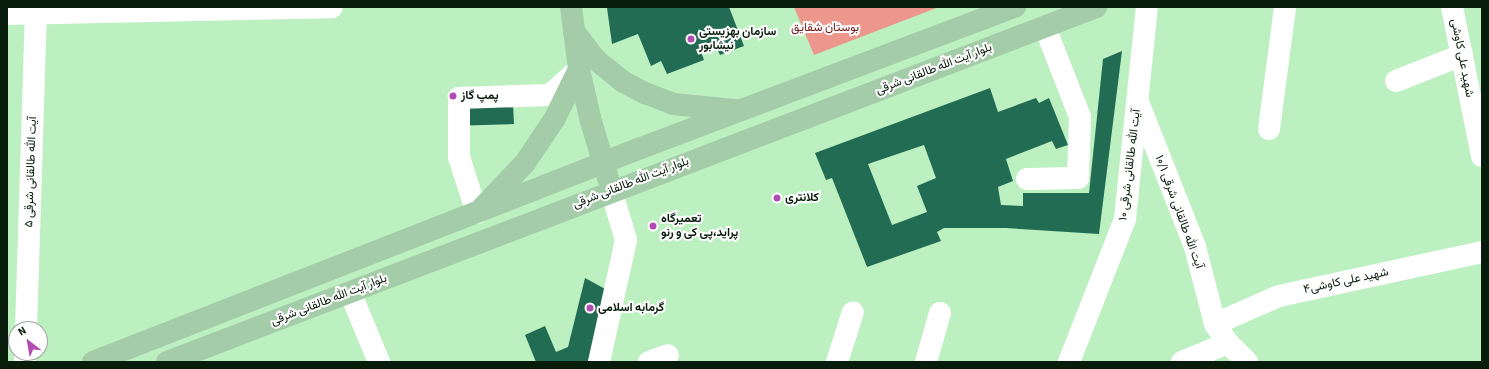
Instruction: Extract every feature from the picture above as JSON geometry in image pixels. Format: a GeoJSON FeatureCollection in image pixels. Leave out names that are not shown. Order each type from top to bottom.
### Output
{"type":"FeatureCollection","features":[{"type":"Feature","properties":{"kind":"main road"},"geometry":{"type":"LineString","coordinates":[[571,7],[579,69],[590,118],[612,190]]}},
{"type":"Feature","properties":{"kind":"main road"},"geometry":{"type":"LineString","coordinates":[[93,362],[603,164],[1015,7]]}},
{"type":"Feature","properties":{"kind":"main road","name":"بلوار آیت الله طالقانی شرقی"},"geometry":{"type":"LineString","coordinates":[[167,362],[612,190],[1096,7]]}},
{"type":"Feature","properties":{"kind":"main road"},"geometry":{"type":"LineString","coordinates":[[574,31],[595,59],[622,81],[645,93],[686,106],[744,110]]}},
{"type":"Feature","properties":{"kind":"main road"},"geometry":{"type":"LineString","coordinates":[[477,213],[525,163],[555,118],[579,69]]}},
{"type":"Feature","properties":{"kind":"street"},"geometry":{"type":"LineString","coordinates":[[7,14],[332,7]]}},
{"type":"Feature","properties":{"kind":"street","name":"آیت الله طالقانی شرقی ۱۰"},"geometry":{"type":"LineString","coordinates":[[1069,362],[1125,219],[1147,7]]}},
{"type":"Feature","properties":{"kind":"street"},"geometry":{"type":"LineString","coordinates":[[1269,129],[1285,7]]}},
{"type":"Feature","properties":{"kind":"street","name":"شهید علی کاوشی"},"geometry":{"type":"LineString","coordinates":[[1452,7],[1482,156]]}},
{"type":"Feature","properties":{"kind":"street","name":"آیت الله طالقانی شرقی ۵"},"geometry":{"type":"LineString","coordinates":[[26,321],[36,14]]}},
{"type":"Feature","properties":{"kind":"street"},"geometry":{"type":"LineString","coordinates":[[1027,179],[1078,178],[1080,117],[1045,27]]}},
{"type":"Feature","properties":{"kind":"street"},"geometry":{"type":"LineString","coordinates":[[1396,81],[1462,56]]}},
{"type":"Feature","properties":{"kind":"street"},"geometry":{"type":"LineString","coordinates":[[477,213],[459,157],[459,98],[550,95],[579,69]]}},
{"type":"Feature","properties":{"kind":"street","name":"آیت الله طالقانی شرقی ۱۰/۱"},"geometry":{"type":"LineString","coordinates":[[1137,99],[1195,247],[1215,324],[1228,343],[1247,362]]}},
{"type":"Feature","properties":{"kind":"street"},"geometry":{"type":"LineString","coordinates":[[599,362],[626,240],[612,190]]}},
{"type":"Feature","properties":{"kind":"street","name":"شهید علی کاوشی۴"},"geometry":{"type":"LineString","coordinates":[[1215,324],[1279,296],[1482,252]]}},
{"type":"Feature","properties":{"kind":"street"},"geometry":{"type":"LineString","coordinates":[[350,292],[379,362]]}},
{"type":"Feature","properties":{"kind":"street"},"geometry":{"type":"LineString","coordinates":[[837,362],[853,312]]}},
{"type":"Feature","properties":{"kind":"street"},"geometry":{"type":"LineString","coordinates":[[926,362],[940,313]]}},
{"type":"Feature","properties":{"kind":"street"},"geometry":{"type":"LineString","coordinates":[[1182,362],[1228,343]]}},
{"type":"Feature","properties":{"kind":"green space","name":"بوستان شقایق"},"geometry":{"type":"Polygon","coordinates":[[[794,7],[939,7],[814,55],[794,7]]]}},
{"type":"Feature","properties":{"kind":"building","name":"سازمان بهزیستی نیشابور"},"geometry":{"type":"Polygon","coordinates":[[[729,7],[744,46],[720,55],[715,44],[700,49],[704,60],[667,74],[661,61],[651,66],[638,34],[612,44],[607,8],[729,7]]]}},
{"type":"Feature","properties":{"kind":"building"},"geometry":{"type":"Polygon","coordinates":[[[1122,51],[1099,234],[1006,228],[944,228],[937,232],[941,241],[867,267],[832,178],[826,180],[815,153],[990,88],[998,112],[1036,98],[1039,103],[1049,98],[1068,145],[1056,149],[1052,141],[1006,159],[1013,181],[998,187],[1001,205],[1023,206],[1023,193],[1089,193],[1103,59],[1122,51]],[[924,145],[868,164],[892,225],[927,212],[917,186],[936,178],[924,145]]]}},
{"type":"Feature","properties":{"kind":"building"},"geometry":{"type":"Polygon","coordinates":[[[513,104],[514,124],[450,126],[449,106],[513,104]]]}},
{"type":"Feature","properties":{"kind":"building","name":"گرمابه اسلامی"},"geometry":{"type":"Polygon","coordinates":[[[585,278],[607,290],[588,362],[536,362],[525,335],[545,326],[556,352],[568,347],[585,278]]]}},
{"type":"Feature","properties":{"kind":"place","name":"سازمان بهزیستی نیشابور"},"geometry":{"type":"Point","coordinates":[691,39]}},
{"type":"Feature","properties":{"kind":"place","name":"پمپ گاز"},"geometry":{"type":"Point","coordinates":[453,96]}},
{"type":"Feature","properties":{"kind":"place","name":"کلانتری"},"geometry":{"type":"Point","coordinates":[777,198]}},
{"type":"Feature","properties":{"kind":"place","name":"تعمیرگاه پراید،پی کی و رنو"},"geometry":{"type":"Point","coordinates":[653,226]}},
{"type":"Feature","properties":{"kind":"place","name":"گرمابه اسلامی"},"geometry":{"type":"Point","coordinates":[590,308]}}]}
